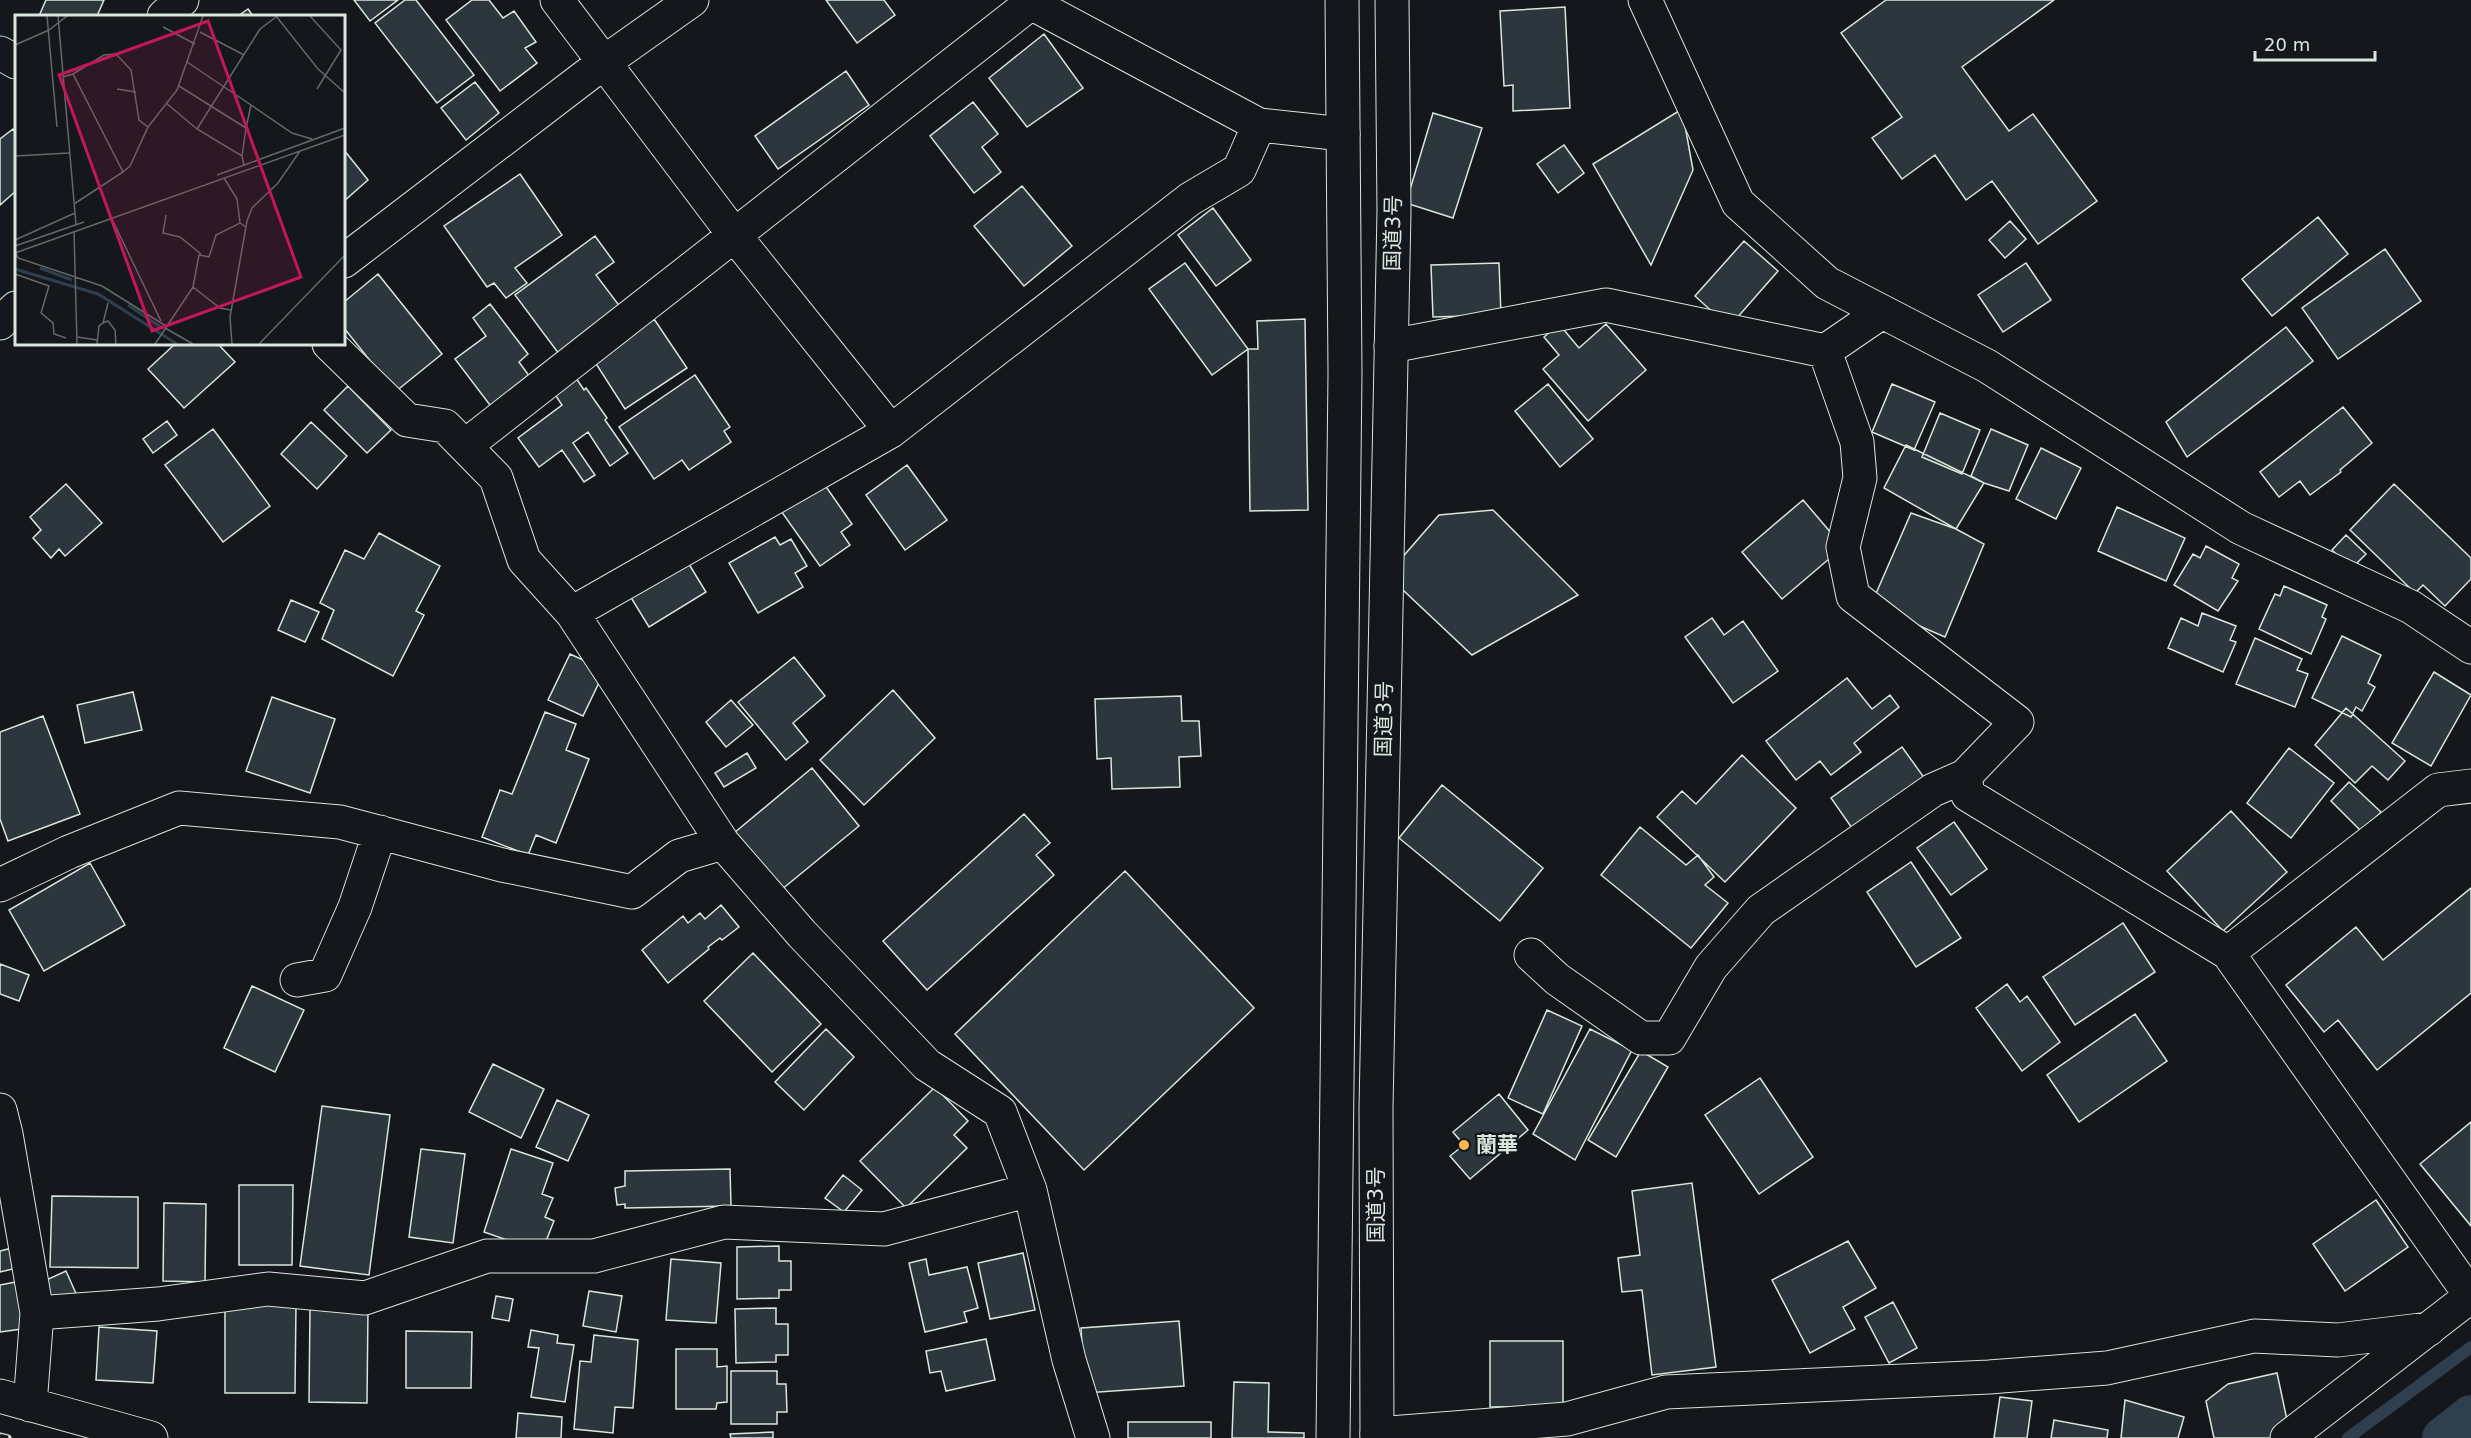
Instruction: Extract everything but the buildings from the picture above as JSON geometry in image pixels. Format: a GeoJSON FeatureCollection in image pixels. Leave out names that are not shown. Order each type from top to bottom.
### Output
{"type":"FeatureCollection","features":[{"type":"Feature","properties":{"kind":"main road"},"geometry":{"type":"LineString","coordinates":[[165,15],[182,0]]}},
{"type":"Feature","properties":{"kind":"main road"},"geometry":{"type":"LineString","coordinates":[[557,0],[735,236],[891,431]]}},
{"type":"Feature","properties":{"kind":"main road"},"geometry":{"type":"LineString","coordinates":[[345,260],[603,63],[692,0]]}},
{"type":"Feature","properties":{"kind":"main road","name":"国道3号"},"geometry":{"type":"LineString","coordinates":[[1333,1438],[1345,373],[1342,0]]}},
{"type":"Feature","properties":{"kind":"main road","name":"国道3号"},"geometry":{"type":"LineString","coordinates":[[1377,1436],[1376,1108],[1394,212],[1392,0]]}},
{"type":"Feature","properties":{"kind":"main road"},"geometry":{"type":"LineString","coordinates":[[1645,0],[1738,203],[1827,283],[1987,366],[2241,528],[2411,607],[2471,647]]}},
{"type":"Feature","properties":{"kind":"main road"},"geometry":{"type":"LineString","coordinates":[[465,446],[735,236],[1028,2],[1259,124],[1343,134]]}},
{"type":"Feature","properties":{"kind":"main road"},"geometry":{"type":"LineString","coordinates":[[0,52],[15,61]]}},
{"type":"Feature","properties":{"kind":"main road"},"geometry":{"type":"LineString","coordinates":[[572,613],[891,431],[1190,199],[1239,170],[1259,124]]}},
{"type":"Feature","properties":{"kind":"main road"},"geometry":{"type":"LineString","coordinates":[[1391,346],[1606,305],[1825,351],[1882,312]]}},
{"type":"Feature","properties":{"kind":"main road"},"geometry":{"type":"LineString","coordinates":[[0,323],[15,309]]}},
{"type":"Feature","properties":{"kind":"main road"},"geometry":{"type":"LineString","coordinates":[[330,345],[407,420],[445,426],[496,478],[524,560],[572,613],[723,843],[802,934],[927,1065],[1000,1112],[1030,1190],[1069,1360],[1093,1438]]}},
{"type":"Feature","properties":{"kind":"main road"},"geometry":{"type":"LineString","coordinates":[[1531,955],[1557,979],[1641,1038],[1669,1038],[1711,967],[1761,910],[1933,790],[1965,776],[2017,722],[1853,596],[1843,547],[1860,478],[1857,442],[1825,351]]}},
{"type":"Feature","properties":{"kind":"main road"},"geometry":{"type":"LineString","coordinates":[[1965,776],[1968,795],[2228,953],[2471,1296],[2287,1438]]}},
{"type":"Feature","properties":{"kind":"main road"},"geometry":{"type":"LineString","coordinates":[[2228,953],[2438,790],[2471,786]]}},
{"type":"Feature","properties":{"kind":"main road"},"geometry":{"type":"LineString","coordinates":[[0,885],[69,852],[179,808],[340,822],[502,865],[632,892],[679,856],[723,843]]}},
{"type":"Feature","properties":{"kind":"main road"},"geometry":{"type":"LineString","coordinates":[[297,980],[324,975],[355,908],[380,832]]}},
{"type":"Feature","properties":{"kind":"main road"},"geometry":{"type":"LineString","coordinates":[[0,1110],[38,1313],[15,1401],[151,1438]]}},
{"type":"Feature","properties":{"kind":"main road"},"geometry":{"type":"LineString","coordinates":[[38,1313],[158,1304],[268,1290],[365,1299],[487,1256],[594,1256],[724,1222],[884,1229],[1030,1190]]}},
{"type":"Feature","properties":{"kind":"main road"},"geometry":{"type":"LineString","coordinates":[[1377,1436],[1567,1419],[1666,1392],[1989,1377],[2107,1368],[2254,1336],[2337,1340],[2428,1329]]}},
{"type":"Feature","properties":{"kind":"waterway"},"geometry":{"type":"LineString","coordinates":[[2348,1438],[2471,1347]]}},
{"type":"Feature","properties":{"kind":"waterway"},"geometry":{"type":"LineString","coordinates":[[2443,1438],[2471,1416]]}},
{"type":"Feature","properties":{"kind":"railway"},"geometry":{"type":"LineString","coordinates":[[0,1436],[8,1438]]}},
{"type":"Feature","properties":{"kind":"place","name":"蘭華"},"geometry":{"type":"Point","coordinates":[1464,1145]}}]}
